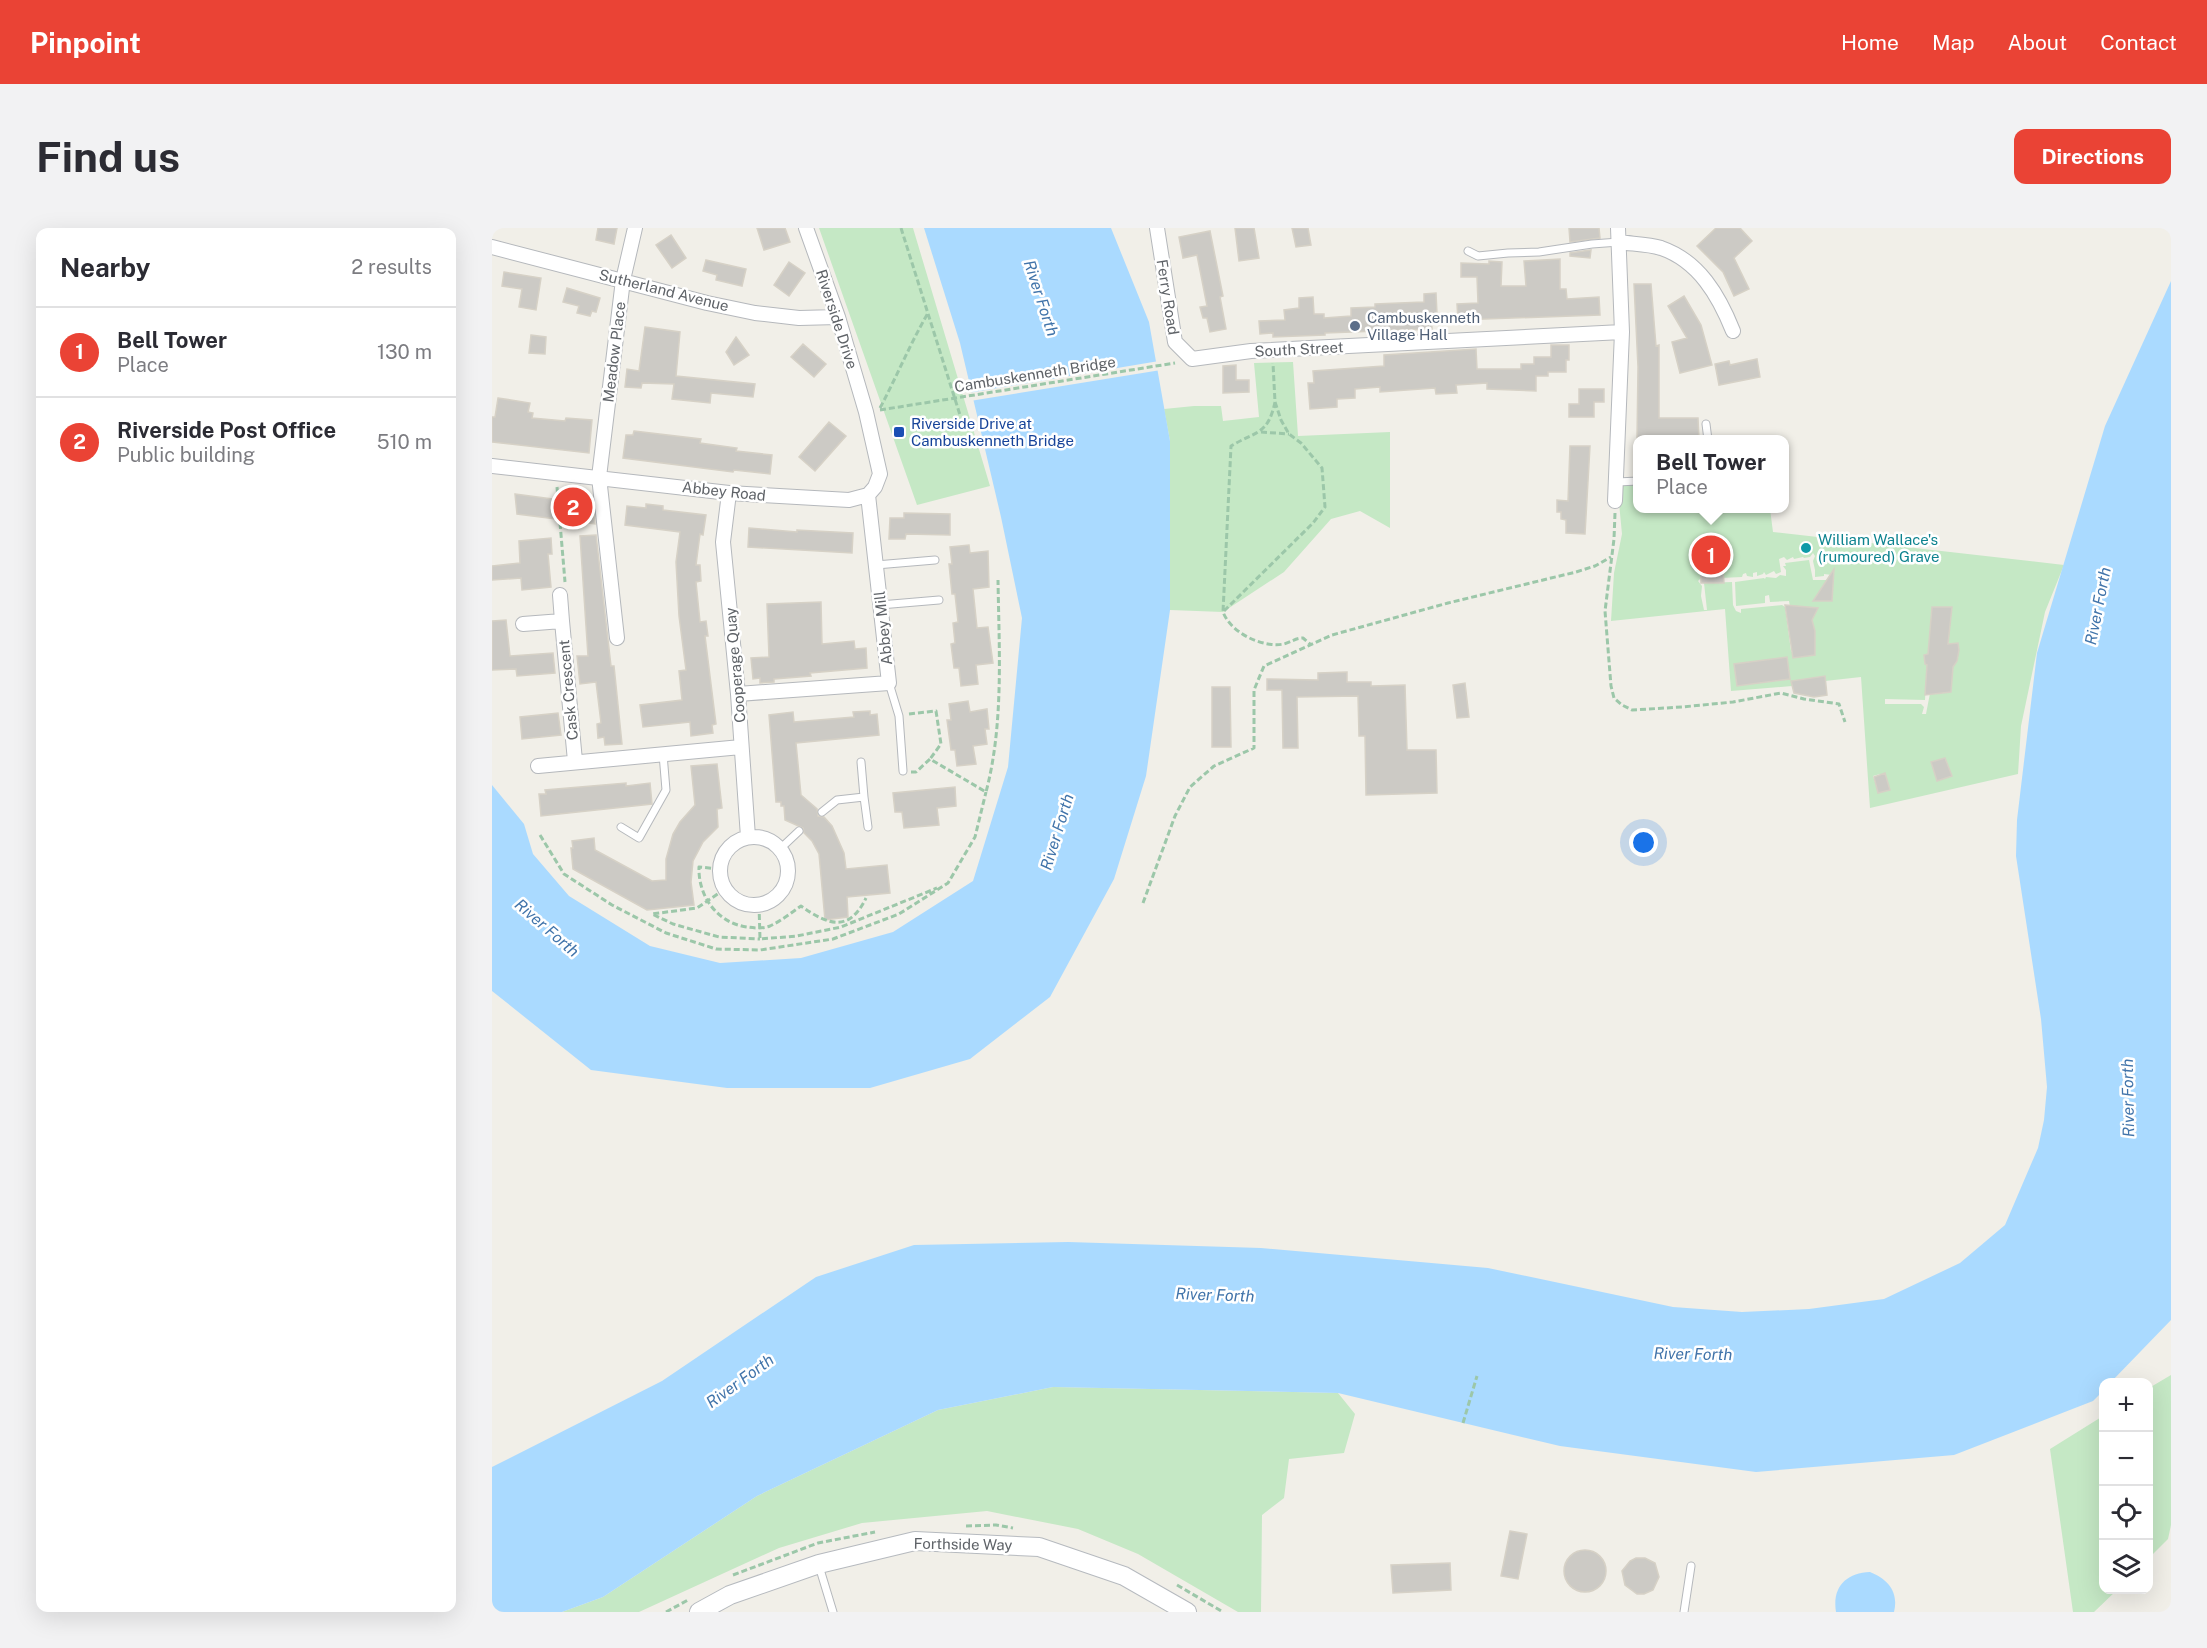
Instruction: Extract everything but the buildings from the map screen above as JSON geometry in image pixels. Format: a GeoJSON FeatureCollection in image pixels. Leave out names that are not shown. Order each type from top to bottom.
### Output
{"type":"FeatureCollection","features":[{"type":"Feature","properties":{"kind":"street","name":"Meadow Place"},"geometry":{"type":"LineString","coordinates":[[617,638],[599,477],[623,280],[635,228]]}},
{"type":"Feature","properties":{"kind":"street","name":"Riverside Drive"},"geometry":{"type":"LineString","coordinates":[[806,228],[872,411]]}},
{"type":"Feature","properties":{"kind":"street","name":"Ferry Road"},"geometry":{"type":"LineString","coordinates":[[1157,228],[1175,342],[1192,359]]}},
{"type":"Feature","properties":{"kind":"street"},"geometry":{"type":"LineString","coordinates":[[1615,501],[1622,332],[1618,235],[1661,248],[1688,264],[1710,284],[1723,306],[1733,331]]}},
{"type":"Feature","properties":{"kind":"street","name":"Sutherland Avenue"},"geometry":{"type":"LineString","coordinates":[[492,247],[707,303],[799,318],[838,317]]}},
{"type":"Feature","properties":{"kind":"street","name":"South Street"},"geometry":{"type":"LineString","coordinates":[[1192,359],[1272,350],[1622,332]]}},
{"type":"Feature","properties":{"kind":"street"},"geometry":{"type":"LineString","coordinates":[[868,495],[876,487],[880,474],[872,411]]}},
{"type":"Feature","properties":{"kind":"street","name":"Abbey Road"},"geometry":{"type":"LineString","coordinates":[[492,465],[729,494],[849,500],[868,495]]}},
{"type":"Feature","properties":{"kind":"street","name":"Cooperage Quay"},"geometry":{"type":"LineString","coordinates":[[729,494],[723,542],[738,694],[748,837]]}},
{"type":"Feature","properties":{"kind":"street","name":"Abbey Mill"},"geometry":{"type":"LineString","coordinates":[[738,694],[889,683],[868,495]]}},
{"type":"Feature","properties":{"kind":"street"},"geometry":{"type":"LineString","coordinates":[[560,595],[562,621]]}},
{"type":"Feature","properties":{"kind":"street","name":"Cask Crescent"},"geometry":{"type":"LineString","coordinates":[[523,624],[562,621],[575,761]]}},
{"type":"Feature","properties":{"kind":"street","name":"Cask Crescent"},"geometry":{"type":"LineString","coordinates":[[538,766],[741,747]]}},
{"type":"Feature","properties":{"kind":"street"},"geometry":{"type":"LineString","coordinates":[[748,837],[766,838],[781,848],[789,867],[785,888],[778,896],[759,905],[740,902],[725,889],[720,870],[721,860],[731,845],[748,837]]}},
{"type":"Feature","properties":{"kind":"street","name":"Forthside Way"},"geometry":{"type":"LineString","coordinates":[[699,1612],[730,1595],[819,1564],[915,1541],[1039,1547],[1124,1576],[1187,1612]]}},
{"type":"Feature","properties":{"kind":"lane"},"geometry":{"type":"LineString","coordinates":[[1468,251],[1478,256],[1539,252],[1592,244],[1618,235]]}},
{"type":"Feature","properties":{"kind":"lane"},"geometry":{"type":"LineString","coordinates":[[1706,424],[1707,435]]}},
{"type":"Feature","properties":{"kind":"lane"},"geometry":{"type":"LineString","coordinates":[[1617,482],[1633,481]]}},
{"type":"Feature","properties":{"kind":"lane"},"geometry":{"type":"LineString","coordinates":[[876,565],[935,560]]}},
{"type":"Feature","properties":{"kind":"lane"},"geometry":{"type":"LineString","coordinates":[[880,605],[939,600]]}},
{"type":"Feature","properties":{"kind":"lane"},"geometry":{"type":"LineString","coordinates":[[889,683],[899,716],[903,771]]}},
{"type":"Feature","properties":{"kind":"lane"},"geometry":{"type":"LineString","coordinates":[[621,827],[639,838],[666,790],[663,754]]}},
{"type":"Feature","properties":{"kind":"lane"},"geometry":{"type":"LineString","coordinates":[[861,762],[868,827]]}},
{"type":"Feature","properties":{"kind":"lane"},"geometry":{"type":"LineString","coordinates":[[822,812],[837,800],[864,796]]}},
{"type":"Feature","properties":{"kind":"lane"},"geometry":{"type":"LineString","coordinates":[[781,848],[799,831]]}},
{"type":"Feature","properties":{"kind":"lane"},"geometry":{"type":"LineString","coordinates":[[819,1564],[833,1612]]}},
{"type":"Feature","properties":{"kind":"lane"},"geometry":{"type":"LineString","coordinates":[[1684,1612],[1691,1566]]}},
{"type":"Feature","properties":{"kind":"path"},"geometry":{"type":"LineString","coordinates":[[901,228],[960,415]]}},
{"type":"Feature","properties":{"kind":"path"},"geometry":{"type":"LineString","coordinates":[[872,411],[897,376],[914,336],[928,313]]}},
{"type":"Feature","properties":{"kind":"path"},"geometry":{"type":"LineString","coordinates":[[1262,432],[1272,419],[1275,402],[1272,350]]}},
{"type":"Feature","properties":{"kind":"path","name":"Cambuskenneth Bridge"},"geometry":{"type":"LineString","coordinates":[[872,411],[1164,365]]}},
{"type":"Feature","properties":{"kind":"path"},"geometry":{"type":"LineString","coordinates":[[1222,612],[1313,523],[1324,507],[1322,468],[1301,443],[1289,434],[1275,402]]}},
{"type":"Feature","properties":{"kind":"path"},"geometry":{"type":"LineString","coordinates":[[1289,434],[1262,432],[1244,438],[1231,447],[1222,612],[1231,624],[1257,641],[1283,644],[1303,638],[1310,644]]}},
{"type":"Feature","properties":{"kind":"path"},"geometry":{"type":"LineString","coordinates":[[558,473],[556,498],[566,591],[560,595]]}},
{"type":"Feature","properties":{"kind":"path"},"geometry":{"type":"LineString","coordinates":[[1615,501],[1614,539],[1605,611],[1614,698],[1632,710],[1733,702],[1781,693],[1839,704],[1845,722]]}},
{"type":"Feature","properties":{"kind":"path"},"geometry":{"type":"LineString","coordinates":[[1143,903],[1175,816],[1190,787],[1214,766],[1254,748],[1254,690],[1264,666],[1332,635],[1448,603],[1576,572],[1595,566],[1611,557]]}},
{"type":"Feature","properties":{"kind":"path"},"geometry":{"type":"LineString","coordinates":[[540,835],[564,874],[612,905],[666,933],[716,949],[760,950],[833,939],[899,914],[948,883],[975,837],[992,770],[997,718],[998,580]]}},
{"type":"Feature","properties":{"kind":"path"},"geometry":{"type":"LineString","coordinates":[[899,716],[936,711],[941,744],[916,772],[903,771]]}},
{"type":"Feature","properties":{"kind":"path"},"geometry":{"type":"LineString","coordinates":[[930,759],[986,792]]}},
{"type":"Feature","properties":{"kind":"path"},"geometry":{"type":"LineString","coordinates":[[720,870],[699,867],[701,886],[706,901],[721,917],[740,926],[759,928],[769,926],[801,906],[819,919],[833,924],[858,914],[866,898]]}},
{"type":"Feature","properties":{"kind":"path"},"geometry":{"type":"LineString","coordinates":[[725,889],[697,908],[652,914],[673,924],[719,938],[760,939],[797,936],[841,927],[948,883]]}},
{"type":"Feature","properties":{"kind":"path"},"geometry":{"type":"LineString","coordinates":[[759,905],[760,939]]}},
{"type":"Feature","properties":{"kind":"path"},"geometry":{"type":"LineString","coordinates":[[1463,1423],[1477,1376]]}},
{"type":"Feature","properties":{"kind":"green space"},"geometry":{"type":"Polygon","coordinates":[[[819,228],[913,228],[990,486],[917,505],[819,228]]]}},
{"type":"Feature","properties":{"kind":"green space"},"geometry":{"type":"Polygon","coordinates":[[[1293,362],[1298,436],[1390,432],[1390,528],[1360,511],[1331,519],[1284,572],[1223,612],[1170,610],[1170,441],[1164,409],[1221,406],[1223,421],[1259,417],[1254,363],[1293,362]]]}},
{"type":"Feature","properties":{"kind":"green space"},"geometry":{"type":"Polygon","coordinates":[[[1633,480],[1633,513],[1771,513],[1773,532],[2064,565],[2045,612],[2021,726],[2018,774],[1870,808],[1861,677],[1825,681],[1824,676],[1792,681],[1792,686],[1731,691],[1725,609],[1611,621],[1614,573],[1622,534],[1617,482],[1633,480]],[[1813,553],[1810,557],[1779,559],[1781,572],[1776,574],[1774,571],[1766,575],[1764,572],[1757,576],[1757,572],[1753,573],[1753,577],[1747,576],[1746,573],[1742,577],[1700,579],[1698,581],[1702,586],[1701,596],[1704,610],[1707,610],[1704,583],[1732,582],[1733,605],[1736,611],[1741,613],[1741,609],[1782,605],[1785,607],[1791,651],[1797,657],[1815,655],[1814,647],[1790,607],[1789,601],[1770,602],[1769,595],[1765,596],[1765,603],[1736,606],[1735,582],[1786,576],[1783,566],[1786,566],[1785,563],[1809,560],[1813,580],[1832,580],[1832,575],[1824,574],[1824,576],[1815,577],[1813,553]],[[1931,624],[1928,654],[1924,655],[1928,662],[1924,663],[1927,665],[1925,700],[1885,699],[1885,704],[1921,704],[1924,707],[1922,714],[1926,714],[1931,688],[1941,690],[1943,693],[1951,692],[1953,667],[1959,650],[1958,643],[1949,646],[1949,633],[1931,624]],[[1787,657],[1735,664],[1737,686],[1790,679],[1787,657]],[[1885,773],[1881,777],[1880,774],[1873,776],[1878,792],[1890,790],[1885,773]]]}},
{"type":"Feature","properties":{"kind":"green space"},"geometry":{"type":"Polygon","coordinates":[[[2171,1375],[2171,1525],[2168,1539],[2153,1554],[2153,1432],[2153,1386],[2171,1375]]]}},
{"type":"Feature","properties":{"kind":"green space"},"geometry":{"type":"Polygon","coordinates":[[[1053,1387],[1338,1393],[1355,1414],[1344,1453],[1289,1459],[1284,1498],[1262,1515],[1261,1612],[1238,1612],[1138,1554],[1078,1529],[987,1511],[862,1523],[779,1548],[639,1612],[562,1612],[603,1597],[757,1496],[938,1410],[1053,1387]]]}},
{"type":"Feature","properties":{"kind":"green space"},"geometry":{"type":"Polygon","coordinates":[[[2099,1418],[2099,1594],[2113,1594],[2094,1612],[2073,1612],[2050,1449],[2099,1418]]]}},
{"type":"Feature","properties":{"kind":"water","name":"River Forth"},"geometry":{"type":"Polygon","coordinates":[[[924,228],[1111,228],[1149,322],[1170,441],[1170,610],[1146,776],[1114,879],[1050,997],[970,1059],[870,1088],[727,1088],[591,1070],[492,991],[492,785],[524,824],[533,854],[569,896],[650,946],[720,963],[801,958],[893,932],[973,881],[1008,767],[1022,618],[960,343],[924,228]]]}},
{"type":"Feature","properties":{"kind":"water","name":"River Forth"},"geometry":{"type":"Polygon","coordinates":[[[2171,281],[2171,1320],[2115,1378],[2099,1378],[2099,1395],[2093,1401],[1954,1455],[1756,1472],[1560,1446],[1338,1393],[1053,1387],[938,1410],[757,1496],[603,1597],[562,1612],[492,1612],[492,1467],[662,1381],[816,1277],[914,1245],[1068,1242],[1261,1248],[1488,1268],[1673,1307],[1742,1312],[1809,1309],[1884,1299],[1960,1263],[2005,1225],[2038,1148],[2044,1120],[2047,1087],[2041,1019],[2016,856],[2017,820],[2037,653],[2105,426],[2171,281]]]}},
{"type":"Feature","properties":{"kind":"water"},"geometry":{"type":"Polygon","coordinates":[[[1870,1572],[1882,1578],[1891,1587],[1895,1598],[1894,1612],[1836,1612],[1836,1595],[1842,1583],[1854,1575],[1870,1572]]]}},
{"type":"Feature","properties":{"kind":"pier"},"geometry":{"type":"Polygon","coordinates":[[[1159,361],[1161,370],[970,401],[968,393],[1159,361]]]}},
{"type":"Feature","properties":{"kind":"place","name":"Cambuskenneth Village Hall"},"geometry":{"type":"Point","coordinates":[1355,326]}},
{"type":"Feature","properties":{"kind":"place","name":"Riverside Drive at Cambuskenneth Bridge"},"geometry":{"type":"Point","coordinates":[899,432]}},
{"type":"Feature","properties":{"kind":"place","name":"Riverside Post Office"},"geometry":{"type":"Point","coordinates":[573,507]}},
{"type":"Feature","properties":{"kind":"place","name":"William Wallace's (rumoured) Grave"},"geometry":{"type":"Point","coordinates":[1806,548]}},
{"type":"Feature","properties":{"kind":"place","name":"Bell Tower"},"geometry":{"type":"Point","coordinates":[1711,555]}}]}
